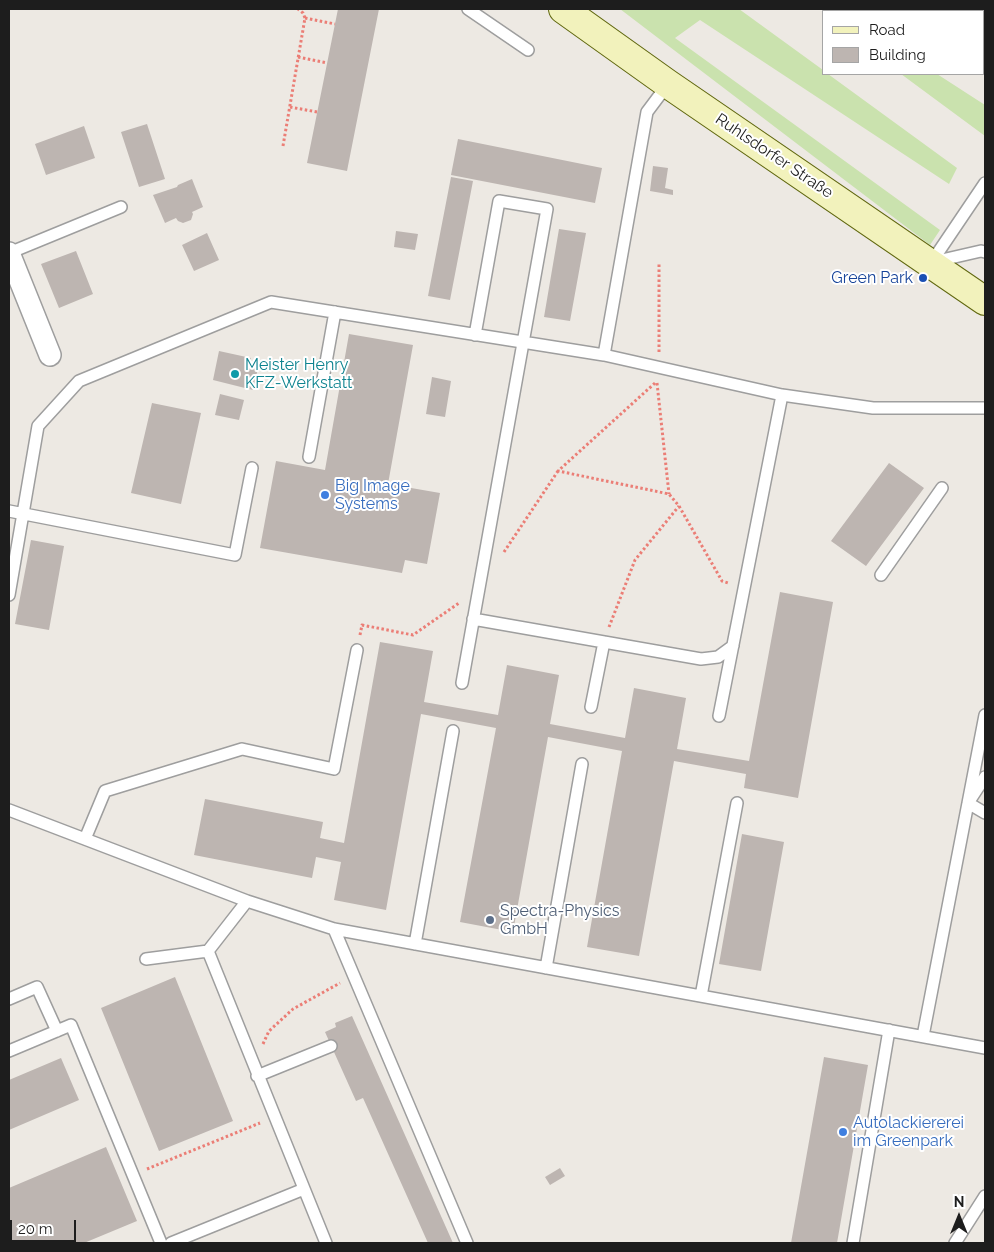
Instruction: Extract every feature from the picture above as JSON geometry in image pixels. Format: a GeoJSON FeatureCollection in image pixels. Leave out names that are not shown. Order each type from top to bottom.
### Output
{"type":"FeatureCollection","features":[{"type":"Feature","properties":{"kind":"street","name":"Ruhlsdorfer Straße"},"geometry":{"type":"LineString","coordinates":[[563,9],[668,84],[985,301]]}},
{"type":"Feature","properties":{"kind":"street"},"geometry":{"type":"LineString","coordinates":[[9,253],[50,355]]}},
{"type":"Feature","properties":{"kind":"lane"},"geometry":{"type":"LineString","coordinates":[[468,9],[528,50]]}},
{"type":"Feature","properties":{"kind":"lane"},"geometry":{"type":"LineString","coordinates":[[604,355],[647,112],[668,84]]}},
{"type":"Feature","properties":{"kind":"lane"},"geometry":{"type":"LineString","coordinates":[[931,263],[985,183]]}},
{"type":"Feature","properties":{"kind":"lane"},"geometry":{"type":"LineString","coordinates":[[462,683],[547,209],[499,201],[475,335]]}},
{"type":"Feature","properties":{"kind":"lane"},"geometry":{"type":"LineString","coordinates":[[9,253],[121,207]]}},
{"type":"Feature","properties":{"kind":"lane"},"geometry":{"type":"LineString","coordinates":[[931,263],[981,251],[985,252]]}},
{"type":"Feature","properties":{"kind":"lane"},"geometry":{"type":"LineString","coordinates":[[9,595],[38,426],[80,381],[271,302],[604,355],[782,395],[873,408],[985,408]]}},
{"type":"Feature","properties":{"kind":"lane"},"geometry":{"type":"LineString","coordinates":[[309,457],[335,312]]}},
{"type":"Feature","properties":{"kind":"lane"},"geometry":{"type":"LineString","coordinates":[[719,716],[746,587],[782,395]]}},
{"type":"Feature","properties":{"kind":"lane"},"geometry":{"type":"LineString","coordinates":[[9,511],[235,555],[252,468]]}},
{"type":"Feature","properties":{"kind":"lane"},"geometry":{"type":"LineString","coordinates":[[881,574],[942,488]]}},
{"type":"Feature","properties":{"kind":"lane"},"geometry":{"type":"LineString","coordinates":[[473,619],[701,659],[718,657],[733,646]]}},
{"type":"Feature","properties":{"kind":"lane"},"geometry":{"type":"LineString","coordinates":[[591,707],[604,642]]}},
{"type":"Feature","properties":{"kind":"lane"},"geometry":{"type":"LineString","coordinates":[[85,839],[105,791],[242,749],[334,769],[357,650]]}},
{"type":"Feature","properties":{"kind":"lane"},"geometry":{"type":"LineString","coordinates":[[923,1036],[985,715]]}},
{"type":"Feature","properties":{"kind":"lane"},"geometry":{"type":"LineString","coordinates":[[415,944],[453,731]]}},
{"type":"Feature","properties":{"kind":"lane"},"geometry":{"type":"LineString","coordinates":[[546,968],[582,764]]}},
{"type":"Feature","properties":{"kind":"lane"},"geometry":{"type":"LineString","coordinates":[[968,803],[985,777]]}},
{"type":"Feature","properties":{"kind":"lane"},"geometry":{"type":"LineString","coordinates":[[701,996],[737,803]]}},
{"type":"Feature","properties":{"kind":"lane"},"geometry":{"type":"LineString","coordinates":[[968,803],[985,813]]}},
{"type":"Feature","properties":{"kind":"lane"},"geometry":{"type":"LineString","coordinates":[[9,810],[247,901],[334,929],[985,1048]]}},
{"type":"Feature","properties":{"kind":"lane"},"geometry":{"type":"LineString","coordinates":[[146,959],[208,951],[247,901]]}},
{"type":"Feature","properties":{"kind":"lane"},"geometry":{"type":"LineString","coordinates":[[334,929],[468,1243]]}},
{"type":"Feature","properties":{"kind":"lane"},"geometry":{"type":"LineString","coordinates":[[208,951],[326,1243]]}},
{"type":"Feature","properties":{"kind":"lane"},"geometry":{"type":"LineString","coordinates":[[9,999],[38,987],[57,1031]]}},
{"type":"Feature","properties":{"kind":"lane"},"geometry":{"type":"LineString","coordinates":[[9,1051],[71,1025],[161,1243]]}},
{"type":"Feature","properties":{"kind":"lane"},"geometry":{"type":"LineString","coordinates":[[853,1243],[890,1030]]}},
{"type":"Feature","properties":{"kind":"lane"},"geometry":{"type":"LineString","coordinates":[[255,1071],[331,1046]]}},
{"type":"Feature","properties":{"kind":"lane"},"geometry":{"type":"LineString","coordinates":[[171,1243],[304,1189]]}},
{"type":"Feature","properties":{"kind":"lane"},"geometry":{"type":"LineString","coordinates":[[955,1243],[985,1196]]}},
{"type":"Feature","properties":{"kind":"path"},"geometry":{"type":"LineString","coordinates":[[283,146],[305,18],[303,12],[298,9]]}},
{"type":"Feature","properties":{"kind":"path"},"geometry":{"type":"LineString","coordinates":[[303,12],[306,9]]}},
{"type":"Feature","properties":{"kind":"path"},"geometry":{"type":"LineString","coordinates":[[305,18],[335,24]]}},
{"type":"Feature","properties":{"kind":"path"},"geometry":{"type":"LineString","coordinates":[[298,58],[327,63]]}},
{"type":"Feature","properties":{"kind":"path"},"geometry":{"type":"LineString","coordinates":[[290,107],[317,112]]}},
{"type":"Feature","properties":{"kind":"path"},"geometry":{"type":"LineString","coordinates":[[657,382],[558,471],[669,494],[679,506],[722,581],[746,587]]}},
{"type":"Feature","properties":{"kind":"path"},"geometry":{"type":"LineString","coordinates":[[604,642],[635,560],[679,506]]}},
{"type":"Feature","properties":{"kind":"path"},"geometry":{"type":"LineString","coordinates":[[255,1071],[269,1031],[293,1009],[354,976]]}},
{"type":"Feature","properties":{"kind":"path"},"geometry":{"type":"LineString","coordinates":[[133,1175],[274,1117]]}},
{"type":"Feature","properties":{"kind":"green space"},"geometry":{"type":"Polygon","coordinates":[[[620,9],[739,9],[822,69],[822,75],[829,75],[957,168],[949,184],[700,20],[675,38],[940,230],[930,245],[620,9]]]}},
{"type":"Feature","properties":{"kind":"green space"},"geometry":{"type":"Polygon","coordinates":[[[902,75],[939,75],[985,105],[985,136],[902,75]]]}},
{"type":"Feature","properties":{"kind":"building"},"geometry":{"type":"Polygon","coordinates":[[[338,9],[379,9],[347,171],[307,163],[338,9]]]}},
{"type":"Feature","properties":{"kind":"building"},"geometry":{"type":"Polygon","coordinates":[[[147,124],[165,179],[139,187],[121,132],[147,124]]]}},
{"type":"Feature","properties":{"kind":"building"},"geometry":{"type":"Polygon","coordinates":[[[84,126],[95,158],[46,175],[35,144],[84,126]]]}},
{"type":"Feature","properties":{"kind":"building"},"geometry":{"type":"Polygon","coordinates":[[[458,139],[602,168],[595,203],[451,175],[458,139]]]}},
{"type":"Feature","properties":{"kind":"building"},"geometry":{"type":"Polygon","coordinates":[[[653,166],[668,168],[665,188],[673,190],[673,195],[650,191],[653,166]]]}},
{"type":"Feature","properties":{"kind":"building"},"geometry":{"type":"Polygon","coordinates":[[[451,177],[473,181],[450,300],[428,296],[451,177]]]}},
{"type":"Feature","properties":{"kind":"building"},"geometry":{"type":"Polygon","coordinates":[[[192,179],[203,207],[192,212],[191,220],[183,223],[176,218],[165,223],[153,195],[177,187],[192,179]]]}},
{"type":"Feature","properties":{"kind":"building"},"geometry":{"type":"Polygon","coordinates":[[[559,229],[586,233],[570,321],[544,317],[559,229]]]}},
{"type":"Feature","properties":{"kind":"building"},"geometry":{"type":"Polygon","coordinates":[[[396,231],[418,234],[415,250],[394,247],[396,231]]]}},
{"type":"Feature","properties":{"kind":"building"},"geometry":{"type":"Polygon","coordinates":[[[207,233],[219,260],[194,271],[182,245],[207,233]]]}},
{"type":"Feature","properties":{"kind":"building"},"geometry":{"type":"Polygon","coordinates":[[[76,251],[93,294],[59,308],[41,264],[76,251]]]}},
{"type":"Feature","properties":{"kind":"building"},"geometry":{"type":"Polygon","coordinates":[[[349,334],[413,345],[388,484],[440,493],[427,564],[405,560],[402,573],[260,548],[276,461],[325,470],[349,334]]]}},
{"type":"Feature","properties":{"kind":"building","name":"Meister Henry KFZ-Werkstatt"},"geometry":{"type":"Polygon","coordinates":[[[219,351],[251,358],[250,365],[258,368],[253,390],[213,380],[219,351]]]}},
{"type":"Feature","properties":{"kind":"building"},"geometry":{"type":"Polygon","coordinates":[[[432,377],[451,381],[445,417],[426,414],[432,377]]]}},
{"type":"Feature","properties":{"kind":"building"},"geometry":{"type":"Polygon","coordinates":[[[220,394],[244,400],[239,420],[215,415],[220,394]]]}},
{"type":"Feature","properties":{"kind":"building"},"geometry":{"type":"Polygon","coordinates":[[[152,403],[201,413],[181,504],[131,493],[152,403]]]}},
{"type":"Feature","properties":{"kind":"building"},"geometry":{"type":"Polygon","coordinates":[[[889,463],[924,488],[866,566],[831,541],[889,463]]]}},
{"type":"Feature","properties":{"kind":"building"},"geometry":{"type":"Polygon","coordinates":[[[31,540],[64,546],[49,630],[15,624],[31,540]]]}},
{"type":"Feature","properties":{"kind":"building"},"geometry":{"type":"Polygon","coordinates":[[[780,592],[833,602],[798,798],[744,788],[746,774],[674,761],[639,956],[587,947],[622,751],[548,737],[513,932],[460,922],[496,728],[421,714],[386,910],[334,900],[341,862],[316,857],[312,878],[194,855],[205,799],[323,822],[320,838],[344,843],[380,642],[433,651],[424,702],[498,715],[507,665],[559,675],[550,724],[625,738],[634,688],[686,698],[677,749],[749,761],[780,592]]]}},
{"type":"Feature","properties":{"kind":"building"},"geometry":{"type":"Polygon","coordinates":[[[742,834],[784,842],[761,971],[719,964],[742,834]]]}},
{"type":"Feature","properties":{"kind":"building"},"geometry":{"type":"Polygon","coordinates":[[[175,977],[233,1121],[159,1151],[101,1008],[175,977]]]}},
{"type":"Feature","properties":{"kind":"building"},"geometry":{"type":"Polygon","coordinates":[[[352,1016],[453,1243],[428,1243],[363,1098],[356,1101],[325,1032],[336,1027],[335,1023],[352,1016]]]}},
{"type":"Feature","properties":{"kind":"building"},"geometry":{"type":"Polygon","coordinates":[[[824,1057],[868,1065],[837,1243],[791,1243],[824,1057]]]}},
{"type":"Feature","properties":{"kind":"building"},"geometry":{"type":"Polygon","coordinates":[[[61,1058],[79,1100],[9,1130],[9,1080],[61,1058]]]}},
{"type":"Feature","properties":{"kind":"building"},"geometry":{"type":"Polygon","coordinates":[[[106,1147],[137,1221],[84,1243],[9,1243],[9,1188],[106,1147]]]}},
{"type":"Feature","properties":{"kind":"building"},"geometry":{"type":"Polygon","coordinates":[[[560,1168],[565,1176],[550,1185],[545,1177],[560,1168]]]}},
{"type":"Feature","properties":{"kind":"place","name":"Green Park"},"geometry":{"type":"Point","coordinates":[923,278]}},
{"type":"Feature","properties":{"kind":"place","name":"Meister Henry KFZ-Werkstatt"},"geometry":{"type":"Point","coordinates":[235,374]}},
{"type":"Feature","properties":{"kind":"place","name":"Big Image Systems"},"geometry":{"type":"Point","coordinates":[325,495]}},
{"type":"Feature","properties":{"kind":"place","name":"Spectra-Physics GmbH"},"geometry":{"type":"Point","coordinates":[490,920]}},
{"type":"Feature","properties":{"kind":"place","name":"Autolackiererei im Greenpark"},"geometry":{"type":"Point","coordinates":[843,1132]}}]}
